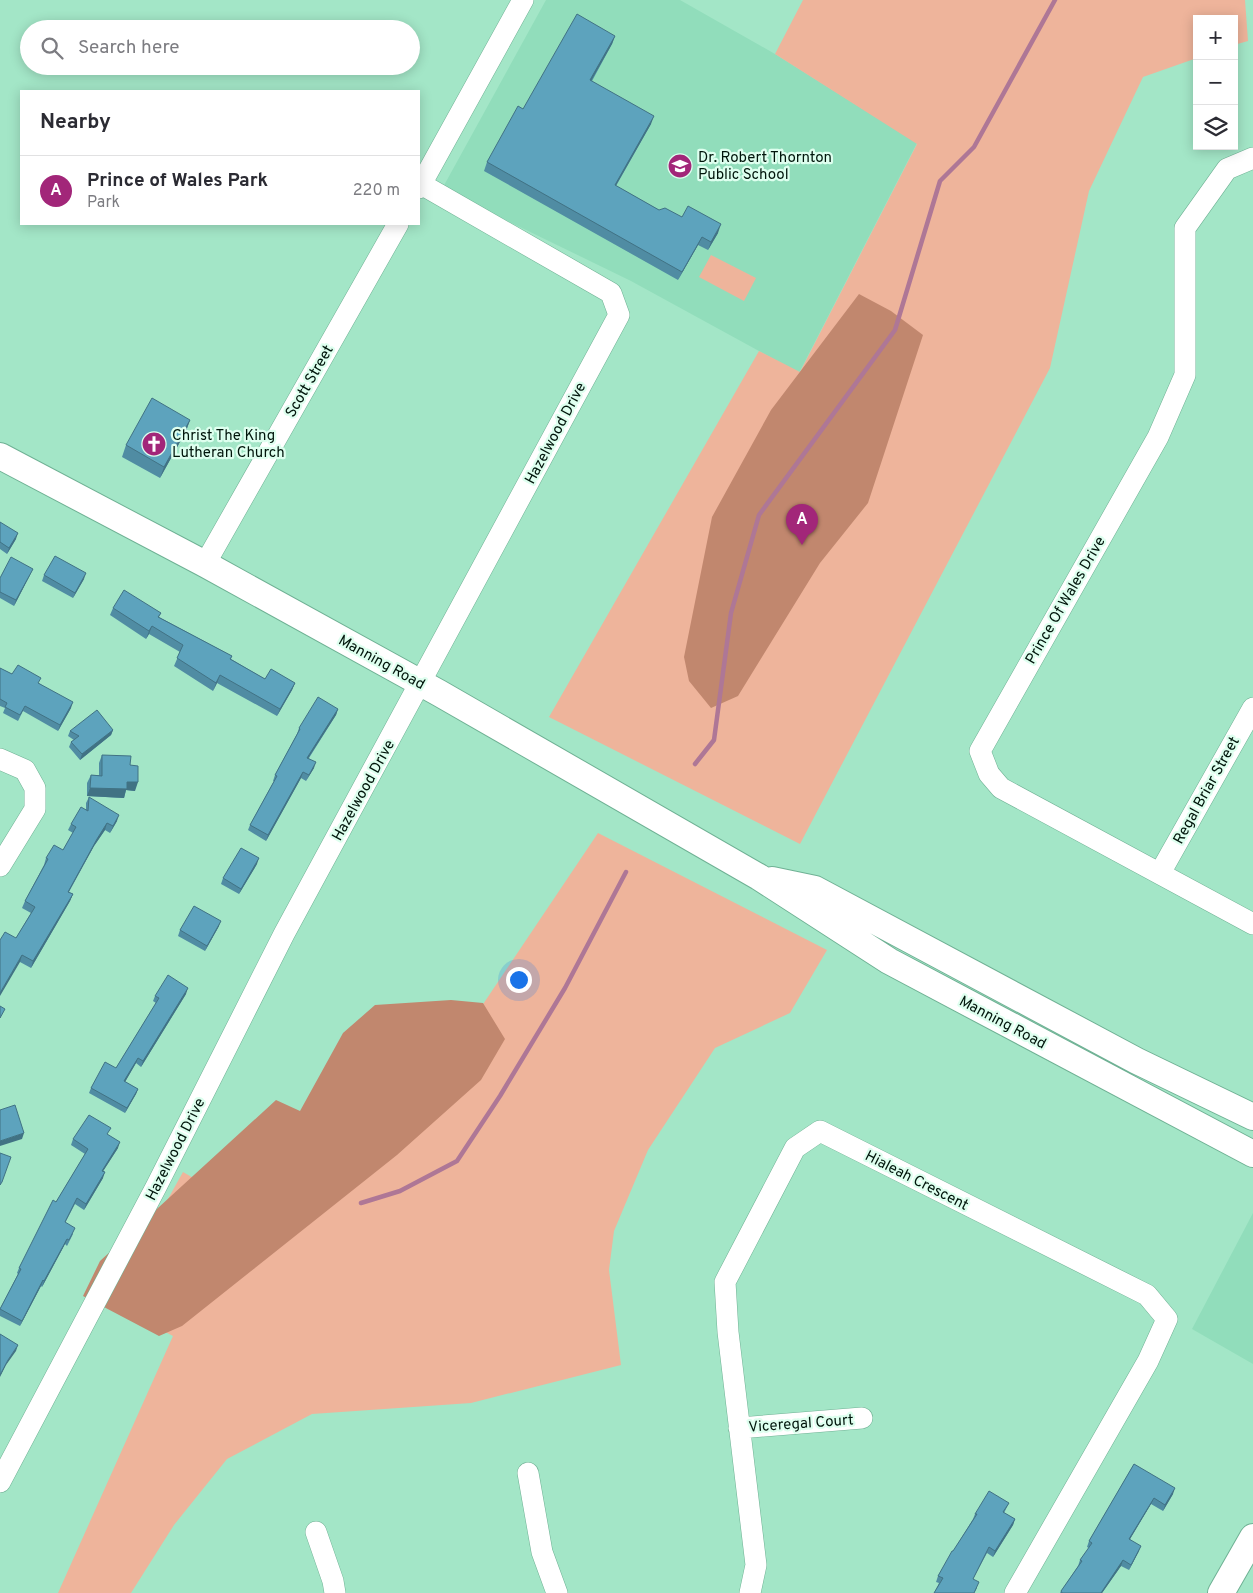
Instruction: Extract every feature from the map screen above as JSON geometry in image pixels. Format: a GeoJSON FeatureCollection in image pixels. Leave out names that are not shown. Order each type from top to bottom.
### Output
{"type":"FeatureCollection","features":[{"type":"Feature","properties":{"kind":"main road","name":"Manning Road"},"geometry":{"type":"LineString","coordinates":[[0,456],[205,564],[421,683],[759,877],[888,961],[1253,1154]]}},
{"type":"Feature","properties":{"kind":"main road","name":"Manning Road"},"geometry":{"type":"LineString","coordinates":[[759,877],[815,888],[1138,1061],[1253,1117]]}},
{"type":"Feature","properties":{"kind":"main road"},"geometry":{"type":"LineString","coordinates":[[1221,1593],[1253,1537]]}},
{"type":"Feature","properties":{"kind":"street"},"geometry":{"type":"LineString","coordinates":[[420,186],[523,0]]}},
{"type":"Feature","properties":{"kind":"street","name":"Prince Of Wales Drive"},"geometry":{"type":"LineString","coordinates":[[1253,158],[1227,169],[1186,228],[1185,375],[1158,437],[980,751],[989,774],[1001,788],[1253,924]]}},
{"type":"Feature","properties":{"kind":"street","name":"Hazelwood Drive"},"geometry":{"type":"LineString","coordinates":[[0,1482],[156,1187],[284,934],[619,315],[611,293],[420,186]]}},
{"type":"Feature","properties":{"kind":"street","name":"Scott Street"},"geometry":{"type":"LineString","coordinates":[[205,564],[397,225]]}},
{"type":"Feature","properties":{"kind":"street","name":"Regal Briar Street"},"geometry":{"type":"LineString","coordinates":[[1160,873],[1253,708]]}},
{"type":"Feature","properties":{"kind":"street"},"geometry":{"type":"LineString","coordinates":[[0,759],[24,770],[35,788],[35,809],[0,866]]}},
{"type":"Feature","properties":{"kind":"street","name":"Hialeah Crescent"},"geometry":{"type":"LineString","coordinates":[[750,1593],[756,1565],[728,1332],[726,1282],[795,1148],[820,1131],[1146,1295],[1167,1319],[1148,1361],[1015,1593]]}},
{"type":"Feature","properties":{"kind":"street","name":"Viceregal Court"},"geometry":{"type":"LineString","coordinates":[[739,1428],[862,1418]]}},
{"type":"Feature","properties":{"kind":"street"},"geometry":{"type":"LineString","coordinates":[[528,1473],[542,1552],[557,1593]]}},
{"type":"Feature","properties":{"kind":"street"},"geometry":{"type":"LineString","coordinates":[[316,1532],[333,1581],[335,1593]]}},
{"type":"Feature","properties":{"kind":"shaded area","name":"Dr. Robert Thornton Public School"},"geometry":{"type":"Polygon","coordinates":[[[546,0],[680,0],[775,54],[917,143],[799,373],[631,281],[442,189],[546,0]]]}},
{"type":"Feature","properties":{"kind":"shaded area"},"geometry":{"type":"Polygon","coordinates":[[[803,0],[1245,0],[1248,41],[1238,44],[1238,15],[1193,15],[1193,59],[1143,77],[1089,191],[1050,368],[800,844],[549,717],[759,351],[800,372],[917,144],[775,54],[803,0]]]}},
{"type":"Feature","properties":{"kind":"shaded area"},"geometry":{"type":"Polygon","coordinates":[[[711,255],[756,278],[744,301],[699,277],[711,255]]]}},
{"type":"Feature","properties":{"kind":"shaded area"},"geometry":{"type":"Polygon","coordinates":[[[859,294],[891,311],[923,335],[868,503],[820,563],[738,696],[711,708],[689,681],[684,657],[712,517],[771,410],[859,294]]]}},
{"type":"Feature","properties":{"kind":"shaded area"},"geometry":{"type":"Polygon","coordinates":[[[598,833],[827,950],[790,1013],[715,1048],[648,1150],[614,1231],[609,1270],[621,1365],[471,1403],[312,1414],[227,1459],[174,1525],[131,1593],[58,1593],[173,1336],[110,1303],[183,1172],[264,1219],[463,1034],[598,833]]]}},
{"type":"Feature","properties":{"kind":"shaded area"},"geometry":{"type":"Polygon","coordinates":[[[451,1000],[483,1003],[505,1039],[481,1080],[397,1155],[182,1326],[159,1336],[83,1296],[100,1261],[276,1100],[300,1111],[343,1033],[375,1005],[451,1000]]]}},
{"type":"Feature","properties":{"kind":"shaded area"},"geometry":{"type":"Polygon","coordinates":[[[1253,1213],[1253,1364],[1192,1329],[1253,1213]]]}},
{"type":"Feature","properties":{"kind":"building"},"geometry":{"type":"Polygon","coordinates":[[[577,14],[615,36],[590,80],[654,116],[615,185],[659,210],[665,208],[682,217],[688,206],[721,224],[711,242],[702,237],[682,272],[487,162],[518,106],[523,109],[577,14]]]}},
{"type":"Feature","properties":{"kind":"building","name":"Christ The King Lutheran Church"},"geometry":{"type":"Polygon","coordinates":[[[152,398],[190,420],[164,467],[126,445],[152,398]]]}},
{"type":"Feature","properties":{"kind":"building"},"geometry":{"type":"Polygon","coordinates":[[[0,522],[18,533],[9,548],[0,542],[0,522]]]}},
{"type":"Feature","properties":{"kind":"building"},"geometry":{"type":"Polygon","coordinates":[[[55,556],[86,573],[75,593],[44,575],[55,556]]]}},
{"type":"Feature","properties":{"kind":"building"},"geometry":{"type":"Polygon","coordinates":[[[11,557],[33,569],[16,600],[0,592],[0,578],[11,557]]]}},
{"type":"Feature","properties":{"kind":"building"},"geometry":{"type":"Polygon","coordinates":[[[124,590],[161,613],[158,617],[232,656],[230,659],[265,679],[271,669],[295,683],[280,709],[220,675],[216,683],[177,658],[183,645],[152,626],[149,631],[113,608],[124,590]]]}},
{"type":"Feature","properties":{"kind":"building"},"geometry":{"type":"Polygon","coordinates":[[[18,665],[41,678],[38,683],[73,702],[60,725],[25,706],[20,715],[5,707],[7,703],[0,699],[0,668],[12,674],[18,665]]]}},
{"type":"Feature","properties":{"kind":"building"},"geometry":{"type":"Polygon","coordinates":[[[318,697],[338,709],[307,758],[316,762],[309,775],[303,772],[268,835],[250,825],[277,776],[275,775],[299,728],[318,697]]]}},
{"type":"Feature","properties":{"kind":"building"},"geometry":{"type":"Polygon","coordinates":[[[97,710],[113,730],[82,754],[71,742],[79,736],[70,731],[97,710]]]}},
{"type":"Feature","properties":{"kind":"building"},"geometry":{"type":"Polygon","coordinates":[[[102,755],[131,756],[130,765],[138,766],[138,782],[127,782],[127,789],[90,788],[91,775],[102,776],[102,755]]]}},
{"type":"Feature","properties":{"kind":"building"},"geometry":{"type":"Polygon","coordinates":[[[89,797],[119,815],[113,826],[107,823],[97,839],[68,892],[73,894],[33,961],[22,955],[0,993],[0,940],[5,932],[16,938],[35,907],[25,901],[48,859],[46,858],[54,845],[63,850],[76,827],[71,824],[81,807],[88,811],[89,797]]]}},
{"type":"Feature","properties":{"kind":"building"},"geometry":{"type":"Polygon","coordinates":[[[241,848],[259,858],[241,889],[223,878],[241,848]]]}},
{"type":"Feature","properties":{"kind":"building"},"geometry":{"type":"Polygon","coordinates":[[[194,906],[221,921],[207,946],[180,930],[194,906]]]}},
{"type":"Feature","properties":{"kind":"building"},"geometry":{"type":"Polygon","coordinates":[[[168,975],[188,988],[143,1061],[138,1058],[124,1081],[138,1089],[127,1108],[91,1088],[105,1062],[116,1068],[159,998],[155,996],[168,975]]]}},
{"type":"Feature","properties":{"kind":"building"},"geometry":{"type":"Polygon","coordinates":[[[0,1006],[5,1009],[0,1018],[0,1006]]]}},
{"type":"Feature","properties":{"kind":"building"},"geometry":{"type":"Polygon","coordinates":[[[15,1105],[24,1133],[0,1141],[0,1110],[15,1105]]]}},
{"type":"Feature","properties":{"kind":"building"},"geometry":{"type":"Polygon","coordinates":[[[89,1115],[111,1128],[107,1134],[120,1142],[102,1171],[105,1172],[86,1204],[77,1198],[65,1222],[75,1228],[43,1280],[22,1321],[0,1309],[53,1200],[56,1202],[88,1149],[73,1139],[89,1115]]]}},
{"type":"Feature","properties":{"kind":"building"},"geometry":{"type":"Polygon","coordinates":[[[0,1153],[11,1157],[0,1185],[0,1153]]]}},
{"type":"Feature","properties":{"kind":"building"},"geometry":{"type":"Polygon","coordinates":[[[0,1334],[18,1345],[0,1375],[0,1334]]]}},
{"type":"Feature","properties":{"kind":"building"},"geometry":{"type":"Polygon","coordinates":[[[1134,1464],[1175,1488],[1165,1505],[1154,1498],[1129,1539],[1141,1546],[1131,1565],[1123,1560],[1101,1593],[1062,1593],[1061,1591],[1082,1561],[1080,1560],[1092,1543],[1089,1541],[1134,1464]]]}},
{"type":"Feature","properties":{"kind":"building"},"geometry":{"type":"Polygon","coordinates":[[[989,1491],[1009,1503],[1003,1512],[1015,1519],[995,1551],[989,1547],[973,1579],[979,1582],[974,1593],[934,1593],[943,1578],[938,1576],[977,1514],[975,1514],[989,1491]]]}},
{"type":"Feature","properties":{"kind":"waterway"},"geometry":{"type":"LineString","coordinates":[[695,764],[714,740],[731,613],[759,515],[895,330],[940,181],[974,147],[1055,0]]}},
{"type":"Feature","properties":{"kind":"waterway"},"geometry":{"type":"LineString","coordinates":[[361,1203],[400,1191],[457,1161],[500,1096],[565,988],[626,872]]}},
{"type":"Feature","properties":{"kind":"place","name":"Dr. Robert Thornton Public School"},"geometry":{"type":"Point","coordinates":[680,166]}},
{"type":"Feature","properties":{"kind":"place","name":"Christ The King Lutheran Church"},"geometry":{"type":"Point","coordinates":[154,444]}},
{"type":"Feature","properties":{"kind":"place","name":"Prince of Wales Park"},"geometry":{"type":"Point","coordinates":[802,545]}}]}
